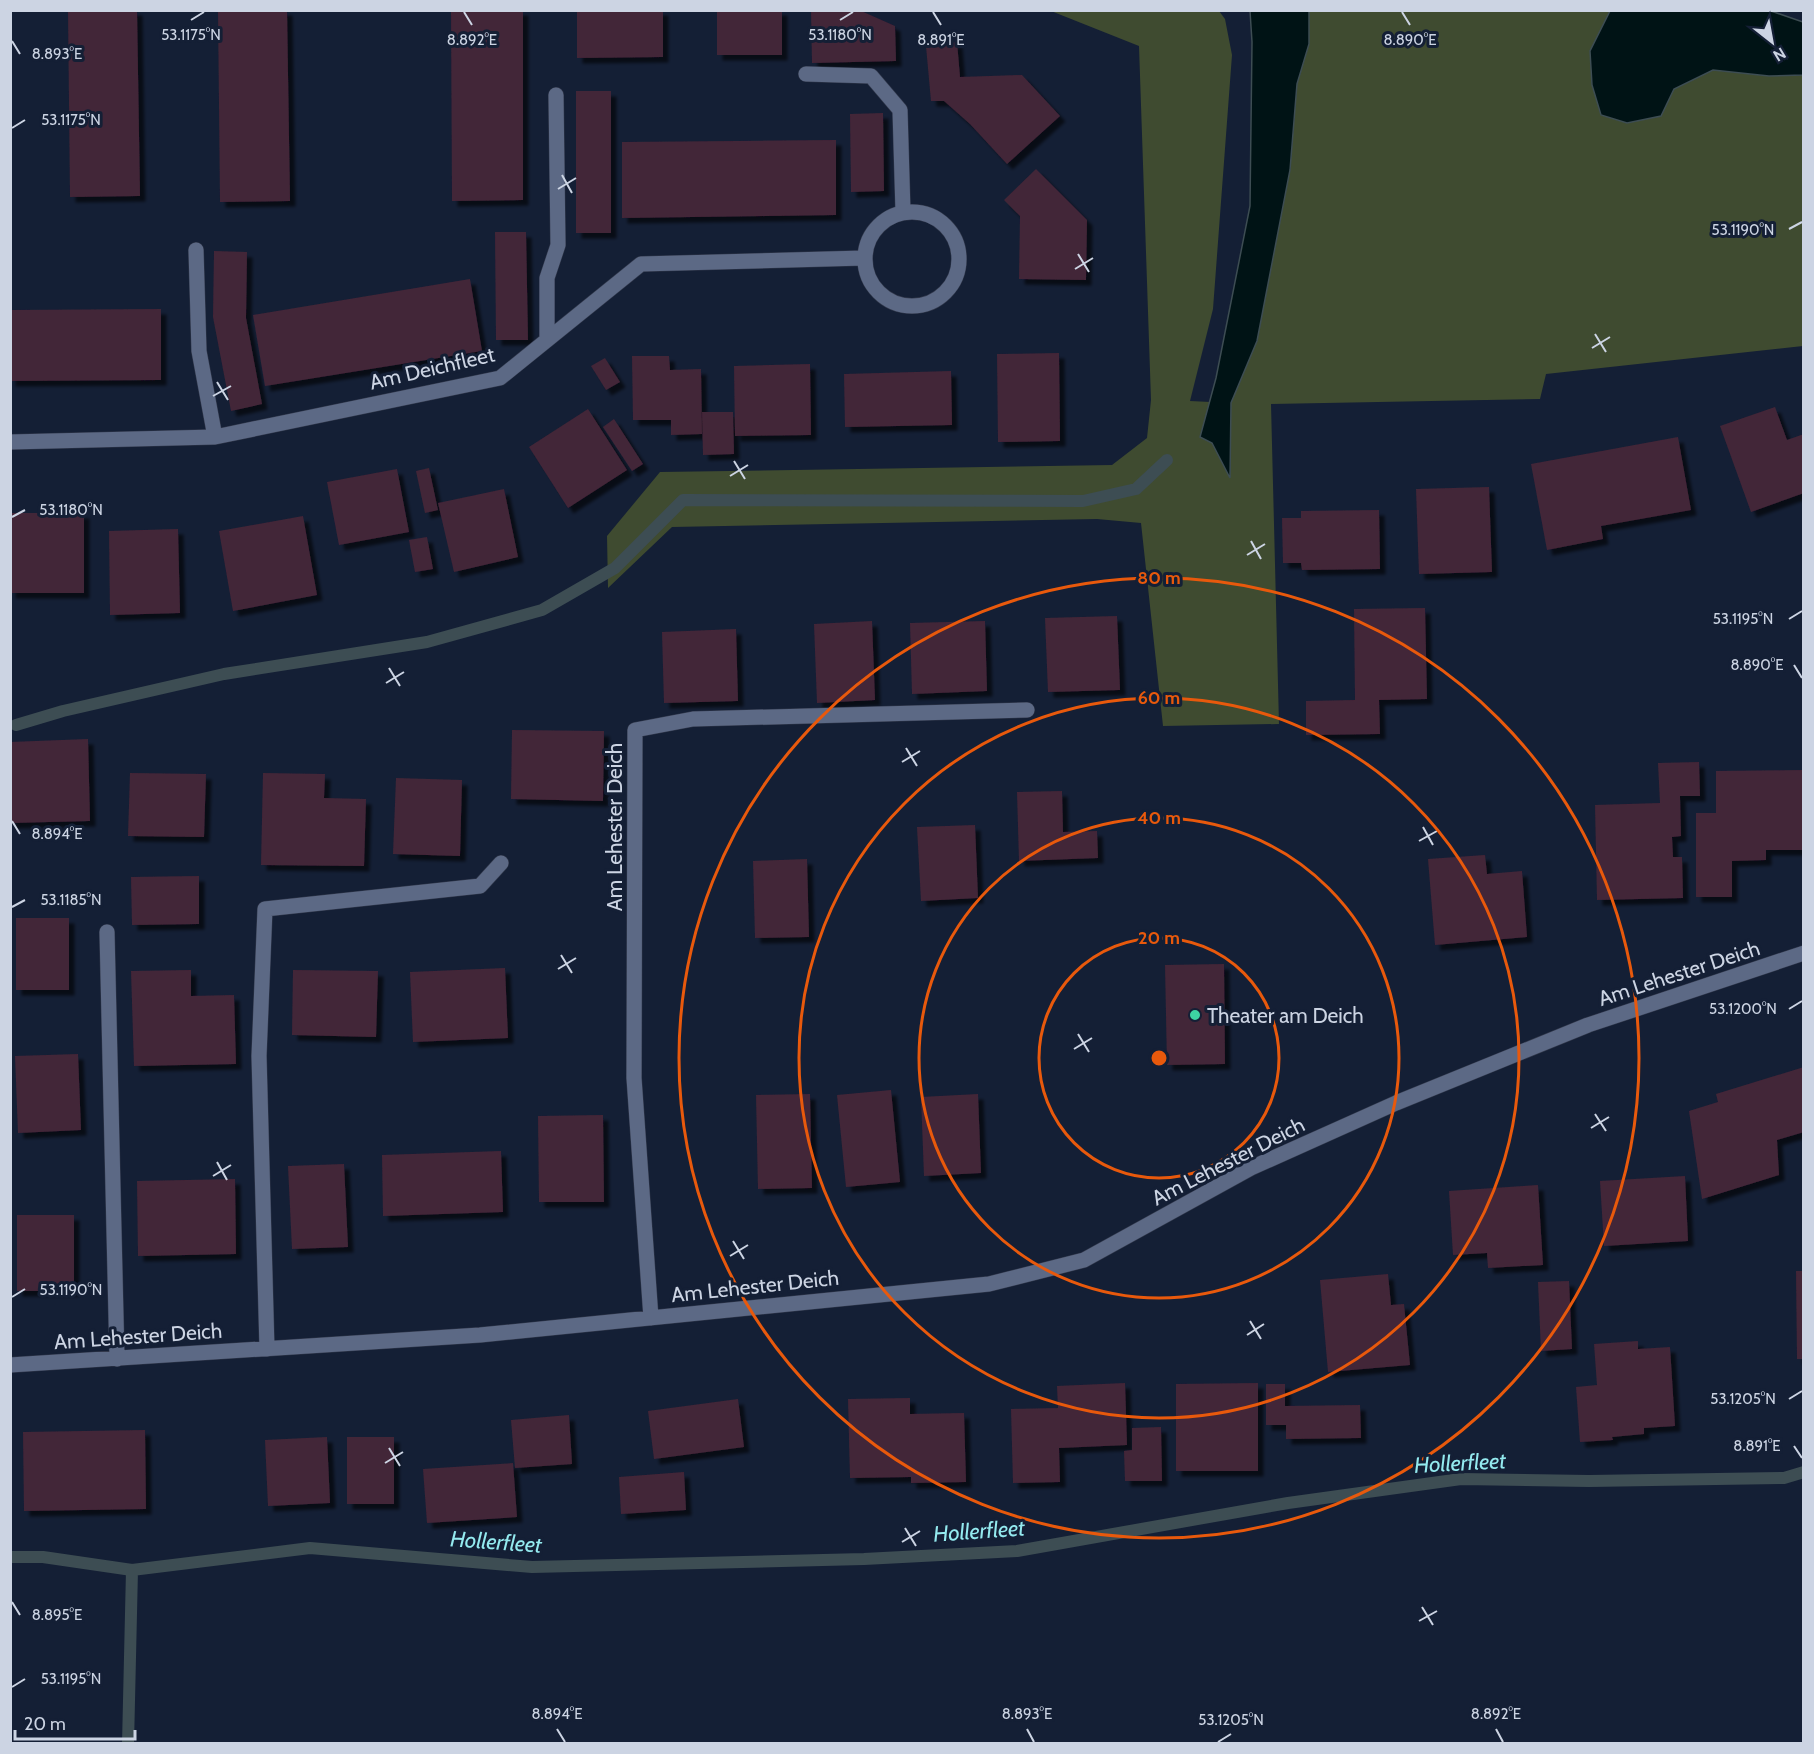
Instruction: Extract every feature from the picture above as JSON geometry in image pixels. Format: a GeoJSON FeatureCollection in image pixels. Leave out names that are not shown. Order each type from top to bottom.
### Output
{"type":"FeatureCollection","features":[{"type":"Feature","properties":{"kind":"street"},"geometry":{"type":"LineString","coordinates":[[806,74],[871,76],[900,110],[903,212]]}},
{"type":"Feature","properties":{"kind":"street"},"geometry":{"type":"LineString","coordinates":[[547,340],[547,278],[558,245],[556,95]]}},
{"type":"Feature","properties":{"kind":"street"},"geometry":{"type":"LineString","coordinates":[[903,212],[920,212],[937,218],[950,230],[958,245],[959,263],[955,280],[944,294],[929,303],[914,307],[898,304],[885,298],[874,287],[867,274],[864,258],[867,243],[875,229],[887,218],[903,212]]}},
{"type":"Feature","properties":{"kind":"street"},"geometry":{"type":"LineString","coordinates":[[196,250],[199,351],[215,437]]}},
{"type":"Feature","properties":{"kind":"street","name":"Am Deichfleet"},"geometry":{"type":"LineString","coordinates":[[10,442],[215,437],[501,378],[641,264],[864,258]]}},
{"type":"Feature","properties":{"kind":"street","name":"Am Lehester Deich"},"geometry":{"type":"LineString","coordinates":[[651,1318],[634,1078],[635,730],[693,718],[1027,710]]}},
{"type":"Feature","properties":{"kind":"street"},"geometry":{"type":"LineString","coordinates":[[267,1349],[259,1056],[265,909],[480,886],[501,863]]}},
{"type":"Feature","properties":{"kind":"street"},"geometry":{"type":"LineString","coordinates":[[107,932],[117,1359]]}},
{"type":"Feature","properties":{"kind":"street","name":"Am Lehester Deich"},"geometry":{"type":"LineString","coordinates":[[10,1365],[480,1335],[989,1284],[1084,1260],[1251,1168],[1396,1103],[1588,1025],[1803,954]]}},
{"type":"Feature","properties":{"kind":"green space"},"geometry":{"type":"Polygon","coordinates":[[[1051,11],[1219,11],[1225,19],[1232,55],[1213,309],[1190,401],[1231,403],[1290,170],[1297,84],[1309,44],[1309,11],[1610,11],[1590,51],[1661,116],[1674,89],[1713,70],[1769,76],[1803,75],[1803,346],[1546,374],[1540,399],[1271,404],[1279,724],[1163,726],[1141,523],[1097,519],[672,527],[608,588],[607,536],[660,472],[1112,465],[1147,438],[1151,400],[1139,46],[1051,11]]]}},
{"type":"Feature","properties":{"kind":"shaded area"},"geometry":{"type":"Polygon","coordinates":[[[1250,11],[1309,11],[1309,44],[1297,84],[1290,170],[1257,341],[1231,403],[1230,478],[1212,443],[1200,437],[1216,378],[1250,206],[1252,42],[1250,11]]]}},
{"type":"Feature","properties":{"kind":"shaded area"},"geometry":{"type":"Polygon","coordinates":[[[1610,11],[1771,11],[1803,22],[1803,75],[1769,76],[1713,70],[1674,89],[1661,116],[1627,123],[1601,115],[1592,85],[1590,51],[1610,11]]]}},
{"type":"Feature","properties":{"kind":"building"},"geometry":{"type":"Polygon","coordinates":[[[68,10],[137,10],[140,196],[70,197],[68,10]]]}},
{"type":"Feature","properties":{"kind":"building"},"geometry":{"type":"Polygon","coordinates":[[[218,10],[287,10],[290,201],[220,202],[218,10]]]}},
{"type":"Feature","properties":{"kind":"building"},"geometry":{"type":"Polygon","coordinates":[[[451,10],[523,10],[523,200],[452,201],[451,10]]]}},
{"type":"Feature","properties":{"kind":"building"},"geometry":{"type":"Polygon","coordinates":[[[577,10],[663,10],[663,57],[577,58],[577,10]]]}},
{"type":"Feature","properties":{"kind":"building"},"geometry":{"type":"Polygon","coordinates":[[[717,10],[782,10],[782,55],[717,55],[717,10]]]}},
{"type":"Feature","properties":{"kind":"building"},"geometry":{"type":"Polygon","coordinates":[[[811,10],[859,10],[895,26],[896,61],[812,63],[811,10]]]}},
{"type":"Feature","properties":{"kind":"building"},"geometry":{"type":"Polygon","coordinates":[[[957,42],[960,77],[1022,75],[1060,116],[1007,164],[970,124],[944,101],[931,101],[926,46],[957,42]]]}},
{"type":"Feature","properties":{"kind":"building"},"geometry":{"type":"Polygon","coordinates":[[[576,91],[611,91],[611,233],[576,233],[576,91]]]}},
{"type":"Feature","properties":{"kind":"building"},"geometry":{"type":"Polygon","coordinates":[[[883,113],[884,191],[851,192],[850,114],[883,113]]]}},
{"type":"Feature","properties":{"kind":"building"},"geometry":{"type":"Polygon","coordinates":[[[836,140],[836,215],[622,218],[622,142],[836,140]]]}},
{"type":"Feature","properties":{"kind":"building"},"geometry":{"type":"Polygon","coordinates":[[[1036,169],[1087,220],[1086,280],[1019,279],[1020,216],[1004,200],[1036,169]]]}},
{"type":"Feature","properties":{"kind":"building"},"geometry":{"type":"Polygon","coordinates":[[[495,232],[526,232],[528,340],[496,340],[495,232]]]}},
{"type":"Feature","properties":{"kind":"building"},"geometry":{"type":"Polygon","coordinates":[[[214,251],[247,252],[246,318],[262,404],[231,411],[213,317],[214,251]]]}},
{"type":"Feature","properties":{"kind":"building"},"geometry":{"type":"Polygon","coordinates":[[[470,279],[482,351],[265,386],[253,315],[470,279]]]}},
{"type":"Feature","properties":{"kind":"building"},"geometry":{"type":"Polygon","coordinates":[[[161,309],[161,380],[10,381],[10,310],[161,309]]]}},
{"type":"Feature","properties":{"kind":"building"},"geometry":{"type":"Polygon","coordinates":[[[1059,353],[1060,441],[998,442],[997,354],[1059,353]]]}},
{"type":"Feature","properties":{"kind":"building"},"geometry":{"type":"Polygon","coordinates":[[[632,356],[669,356],[670,370],[701,369],[702,434],[671,435],[671,420],[633,420],[632,356]]]}},
{"type":"Feature","properties":{"kind":"building"},"geometry":{"type":"Polygon","coordinates":[[[605,358],[620,382],[606,390],[591,366],[605,358]]]}},
{"type":"Feature","properties":{"kind":"building"},"geometry":{"type":"Polygon","coordinates":[[[810,364],[811,435],[735,436],[734,366],[810,364]]]}},
{"type":"Feature","properties":{"kind":"building"},"geometry":{"type":"Polygon","coordinates":[[[951,371],[952,425],[845,427],[844,374],[951,371]]]}},
{"type":"Feature","properties":{"kind":"building"},"geometry":{"type":"Polygon","coordinates":[[[1775,407],[1787,440],[1804,434],[1804,493],[1751,512],[1720,426],[1775,407]]]}},
{"type":"Feature","properties":{"kind":"building"},"geometry":{"type":"Polygon","coordinates":[[[588,409],[627,470],[568,508],[529,447],[588,409]]]}},
{"type":"Feature","properties":{"kind":"building"},"geometry":{"type":"Polygon","coordinates":[[[702,412],[733,412],[734,454],[703,455],[702,412]]]}},
{"type":"Feature","properties":{"kind":"building"},"geometry":{"type":"Polygon","coordinates":[[[614,419],[643,464],[632,471],[603,427],[614,419]]]}},
{"type":"Feature","properties":{"kind":"building"},"geometry":{"type":"Polygon","coordinates":[[[1678,437],[1691,510],[1601,526],[1603,539],[1547,550],[1531,464],[1678,437]]]}},
{"type":"Feature","properties":{"kind":"building"},"geometry":{"type":"Polygon","coordinates":[[[429,468],[438,510],[425,513],[416,471],[429,468]]]}},
{"type":"Feature","properties":{"kind":"building"},"geometry":{"type":"Polygon","coordinates":[[[397,469],[409,532],[339,545],[327,482],[397,469]]]}},
{"type":"Feature","properties":{"kind":"building"},"geometry":{"type":"Polygon","coordinates":[[[1489,487],[1492,572],[1419,574],[1416,489],[1489,487]]]}},
{"type":"Feature","properties":{"kind":"building"},"geometry":{"type":"Polygon","coordinates":[[[504,489],[518,557],[454,572],[438,503],[504,489]]]}},
{"type":"Feature","properties":{"kind":"building"},"geometry":{"type":"Polygon","coordinates":[[[1379,510],[1380,569],[1302,570],[1301,563],[1283,563],[1282,518],[1301,518],[1301,511],[1379,510]]]}},
{"type":"Feature","properties":{"kind":"building"},"geometry":{"type":"Polygon","coordinates":[[[10,513],[84,513],[84,593],[10,593],[10,513]]]}},
{"type":"Feature","properties":{"kind":"building"},"geometry":{"type":"Polygon","coordinates":[[[303,516],[317,595],[233,611],[219,531],[303,516]]]}},
{"type":"Feature","properties":{"kind":"building"},"geometry":{"type":"Polygon","coordinates":[[[178,529],[180,613],[110,615],[109,531],[178,529]]]}},
{"type":"Feature","properties":{"kind":"building"},"geometry":{"type":"Polygon","coordinates":[[[427,537],[433,569],[415,572],[409,540],[427,537]]]}},
{"type":"Feature","properties":{"kind":"building"},"geometry":{"type":"Polygon","coordinates":[[[1425,608],[1427,699],[1379,700],[1380,734],[1306,735],[1306,701],[1355,700],[1354,609],[1425,608]]]}},
{"type":"Feature","properties":{"kind":"building"},"geometry":{"type":"Polygon","coordinates":[[[1117,616],[1120,690],[1048,692],[1045,618],[1117,616]]]}},
{"type":"Feature","properties":{"kind":"building"},"geometry":{"type":"Polygon","coordinates":[[[872,621],[875,700],[817,703],[814,624],[872,621]]]}},
{"type":"Feature","properties":{"kind":"building"},"geometry":{"type":"Polygon","coordinates":[[[985,621],[987,691],[912,694],[910,623],[985,621]]]}},
{"type":"Feature","properties":{"kind":"building"},"geometry":{"type":"Polygon","coordinates":[[[736,629],[738,701],[664,703],[662,632],[736,629]]]}},
{"type":"Feature","properties":{"kind":"building"},"geometry":{"type":"Polygon","coordinates":[[[512,730],[604,731],[603,801],[511,799],[512,730]]]}},
{"type":"Feature","properties":{"kind":"building"},"geometry":{"type":"Polygon","coordinates":[[[88,739],[90,821],[10,823],[10,742],[88,739]]]}},
{"type":"Feature","properties":{"kind":"building"},"geometry":{"type":"Polygon","coordinates":[[[1699,762],[1700,796],[1680,796],[1681,836],[1672,837],[1673,857],[1682,857],[1683,898],[1597,900],[1595,805],[1660,803],[1658,763],[1699,762]]]}},
{"type":"Feature","properties":{"kind":"building"},"geometry":{"type":"Polygon","coordinates":[[[1804,770],[1804,850],[1766,850],[1766,860],[1732,861],[1732,897],[1696,897],[1696,813],[1716,813],[1716,771],[1804,770]]]}},
{"type":"Feature","properties":{"kind":"building"},"geometry":{"type":"Polygon","coordinates":[[[130,773],[206,774],[204,837],[128,836],[130,773]]]}},
{"type":"Feature","properties":{"kind":"building"},"geometry":{"type":"Polygon","coordinates":[[[263,773],[325,774],[324,798],[366,799],[364,866],[261,865],[263,773]]]}},
{"type":"Feature","properties":{"kind":"building"},"geometry":{"type":"Polygon","coordinates":[[[396,778],[462,780],[460,856],[393,854],[396,778]]]}},
{"type":"Feature","properties":{"kind":"building"},"geometry":{"type":"Polygon","coordinates":[[[1062,791],[1063,832],[1097,831],[1098,858],[1019,861],[1017,792],[1062,791]]]}},
{"type":"Feature","properties":{"kind":"building"},"geometry":{"type":"Polygon","coordinates":[[[975,825],[978,898],[921,901],[917,827],[975,825]]]}},
{"type":"Feature","properties":{"kind":"building"},"geometry":{"type":"Polygon","coordinates":[[[1485,855],[1487,874],[1522,871],[1527,937],[1435,945],[1428,859],[1485,855]]]}},
{"type":"Feature","properties":{"kind":"building"},"geometry":{"type":"Polygon","coordinates":[[[807,859],[809,937],[755,938],[753,861],[807,859]]]}},
{"type":"Feature","properties":{"kind":"building"},"geometry":{"type":"Polygon","coordinates":[[[199,876],[199,924],[132,925],[131,877],[199,876]]]}},
{"type":"Feature","properties":{"kind":"building"},"geometry":{"type":"Polygon","coordinates":[[[16,918],[69,918],[69,990],[16,990],[16,918]]]}},
{"type":"Feature","properties":{"kind":"building","name":"Theater am Deich"},"geometry":{"type":"Polygon","coordinates":[[[1224,964],[1225,1064],[1167,1065],[1165,965],[1224,964]]]}},
{"type":"Feature","properties":{"kind":"building"},"geometry":{"type":"Polygon","coordinates":[[[505,968],[508,1038],[413,1042],[410,972],[505,968]]]}},
{"type":"Feature","properties":{"kind":"building"},"geometry":{"type":"Polygon","coordinates":[[[191,970],[191,996],[234,995],[236,1064],[134,1066],[131,971],[191,970]]]}},
{"type":"Feature","properties":{"kind":"building"},"geometry":{"type":"Polygon","coordinates":[[[293,970],[378,971],[376,1037],[292,1035],[293,970]]]}},
{"type":"Feature","properties":{"kind":"building"},"geometry":{"type":"Polygon","coordinates":[[[78,1054],[81,1130],[18,1133],[15,1056],[78,1054]]]}},
{"type":"Feature","properties":{"kind":"building"},"geometry":{"type":"Polygon","coordinates":[[[1804,1067],[1804,1132],[1777,1140],[1779,1175],[1702,1199],[1689,1111],[1718,1102],[1716,1094],[1804,1067]]]}},
{"type":"Feature","properties":{"kind":"building"},"geometry":{"type":"Polygon","coordinates":[[[891,1090],[900,1182],[846,1187],[837,1095],[891,1090]]]}},
{"type":"Feature","properties":{"kind":"building"},"geometry":{"type":"Polygon","coordinates":[[[810,1094],[812,1188],[758,1189],[756,1095],[810,1094]]]}},
{"type":"Feature","properties":{"kind":"building"},"geometry":{"type":"Polygon","coordinates":[[[978,1094],[981,1173],[924,1176],[921,1097],[978,1094]]]}},
{"type":"Feature","properties":{"kind":"building"},"geometry":{"type":"Polygon","coordinates":[[[603,1115],[604,1202],[539,1202],[538,1116],[603,1115]]]}},
{"type":"Feature","properties":{"kind":"building"},"geometry":{"type":"Polygon","coordinates":[[[501,1151],[503,1212],[383,1216],[382,1155],[501,1151]]]}},
{"type":"Feature","properties":{"kind":"building"},"geometry":{"type":"Polygon","coordinates":[[[344,1164],[348,1247],[292,1249],[288,1166],[344,1164]]]}},
{"type":"Feature","properties":{"kind":"building"},"geometry":{"type":"Polygon","coordinates":[[[1685,1176],[1688,1241],[1604,1246],[1600,1181],[1685,1176]]]}},
{"type":"Feature","properties":{"kind":"building"},"geometry":{"type":"Polygon","coordinates":[[[235,1179],[236,1254],[138,1256],[137,1181],[235,1179]]]}},
{"type":"Feature","properties":{"kind":"building"},"geometry":{"type":"Polygon","coordinates":[[[1538,1185],[1543,1265],[1488,1268],[1487,1253],[1453,1255],[1449,1191],[1538,1185]]]}},
{"type":"Feature","properties":{"kind":"building"},"geometry":{"type":"Polygon","coordinates":[[[17,1215],[74,1215],[74,1291],[17,1291],[17,1215]]]}},
{"type":"Feature","properties":{"kind":"building"},"geometry":{"type":"Polygon","coordinates":[[[1796,1271],[1804,1271],[1804,1359],[1797,1359],[1796,1271]]]}},
{"type":"Feature","properties":{"kind":"building"},"geometry":{"type":"Polygon","coordinates":[[[1388,1274],[1391,1305],[1404,1304],[1410,1365],[1328,1372],[1320,1280],[1388,1274]]]}},
{"type":"Feature","properties":{"kind":"building"},"geometry":{"type":"Polygon","coordinates":[[[1569,1281],[1572,1349],[1541,1351],[1538,1282],[1569,1281]]]}},
{"type":"Feature","properties":{"kind":"building"},"geometry":{"type":"Polygon","coordinates":[[[1638,1341],[1638,1349],[1670,1347],[1675,1426],[1644,1428],[1644,1434],[1612,1437],[1613,1440],[1580,1442],[1576,1387],[1597,1385],[1594,1344],[1638,1341]]]}},
{"type":"Feature","properties":{"kind":"building"},"geometry":{"type":"Polygon","coordinates":[[[1125,1383],[1127,1445],[1059,1448],[1060,1482],[1013,1483],[1011,1409],[1058,1408],[1057,1386],[1125,1383]]]}},
{"type":"Feature","properties":{"kind":"building"},"geometry":{"type":"Polygon","coordinates":[[[1258,1383],[1258,1471],[1176,1471],[1176,1384],[1258,1383]]]}},
{"type":"Feature","properties":{"kind":"building"},"geometry":{"type":"Polygon","coordinates":[[[1266,1384],[1285,1384],[1285,1406],[1360,1405],[1361,1438],[1286,1439],[1286,1425],[1266,1425],[1266,1384]]]}},
{"type":"Feature","properties":{"kind":"building"},"geometry":{"type":"Polygon","coordinates":[[[910,1398],[910,1414],[964,1413],[966,1482],[911,1483],[911,1477],[850,1478],[848,1399],[910,1398]]]}},
{"type":"Feature","properties":{"kind":"building"},"geometry":{"type":"Polygon","coordinates":[[[738,1399],[744,1447],[654,1459],[648,1411],[738,1399]]]}},
{"type":"Feature","properties":{"kind":"building"},"geometry":{"type":"Polygon","coordinates":[[[569,1415],[572,1464],[515,1468],[511,1420],[569,1415]]]}},
{"type":"Feature","properties":{"kind":"building"},"geometry":{"type":"Polygon","coordinates":[[[1161,1427],[1162,1481],[1125,1481],[1124,1451],[1132,1450],[1132,1428],[1161,1427]]]}},
{"type":"Feature","properties":{"kind":"building"},"geometry":{"type":"Polygon","coordinates":[[[145,1430],[146,1509],[24,1511],[23,1432],[145,1430]]]}},
{"type":"Feature","properties":{"kind":"building"},"geometry":{"type":"Polygon","coordinates":[[[327,1437],[330,1503],[268,1506],[265,1440],[327,1437]]]}},
{"type":"Feature","properties":{"kind":"building"},"geometry":{"type":"Polygon","coordinates":[[[347,1437],[394,1437],[394,1504],[347,1504],[347,1437]]]}},
{"type":"Feature","properties":{"kind":"building"},"geometry":{"type":"Polygon","coordinates":[[[513,1463],[517,1517],[427,1523],[423,1469],[513,1463]]]}},
{"type":"Feature","properties":{"kind":"building"},"geometry":{"type":"Polygon","coordinates":[[[684,1472],[686,1510],[621,1514],[619,1477],[684,1472]]]}},
{"type":"Feature","properties":{"kind":"waterway"},"geometry":{"type":"LineString","coordinates":[[16,725],[63,711],[224,674],[427,642],[542,610],[615,568],[683,500],[1083,501],[1136,489],[1167,460]]}},
{"type":"Feature","properties":{"kind":"waterway","name":"Hollerfleet"},"geometry":{"type":"LineString","coordinates":[[10,1557],[43,1557],[132,1570],[310,1548],[532,1567],[864,1559],[1017,1551],[1288,1503],[1461,1479],[1589,1481],[1784,1478],[1804,1472]]}},
{"type":"Feature","properties":{"kind":"waterway"},"geometry":{"type":"LineString","coordinates":[[128,1744],[132,1570]]}},
{"type":"Feature","properties":{"kind":"place","name":"Theater am Deich"},"geometry":{"type":"Point","coordinates":[1195,1015]}}]}
